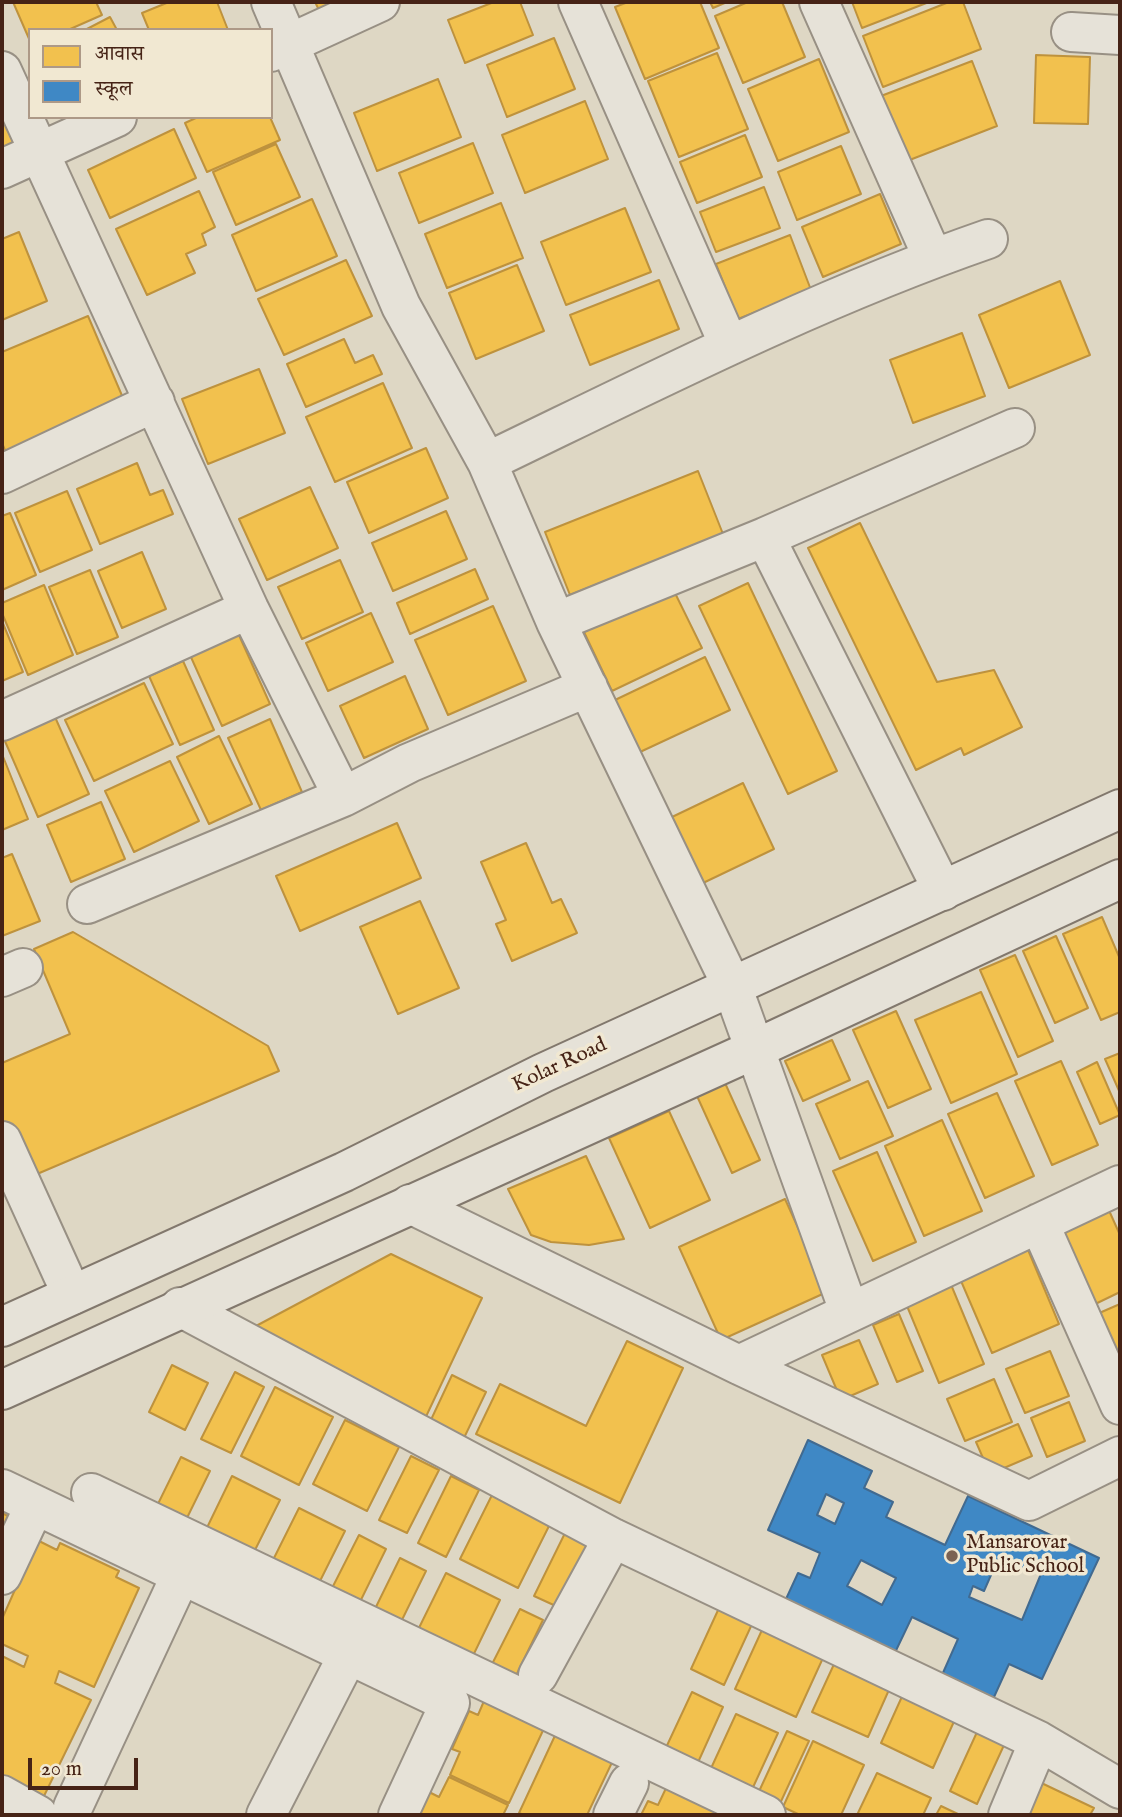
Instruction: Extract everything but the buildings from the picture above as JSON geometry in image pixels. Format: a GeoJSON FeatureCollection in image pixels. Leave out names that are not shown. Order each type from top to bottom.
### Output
{"type":"FeatureCollection","features":[{"type":"Feature","properties":{"kind":"street"},"geometry":{"type":"LineString","coordinates":[[271,2],[281,49],[401,306],[486,462],[556,622],[732,986],[849,1311]]}},
{"type":"Feature","properties":{"kind":"street"},"geometry":{"type":"LineString","coordinates":[[281,49],[380,2]]}},
{"type":"Feature","properties":{"kind":"street"},"geometry":{"type":"LineString","coordinates":[[578,2],[729,345]]}},
{"type":"Feature","properties":{"kind":"street"},"geometry":{"type":"LineString","coordinates":[[819,2],[933,258]]}},
{"type":"Feature","properties":{"kind":"street"},"geometry":{"type":"LineString","coordinates":[[1071,32],[1120,35]]}},
{"type":"Feature","properties":{"kind":"street"},"geometry":{"type":"LineString","coordinates":[[2,71],[249,609],[343,797]]}},
{"type":"Feature","properties":{"kind":"street"},"geometry":{"type":"LineString","coordinates":[[2,169],[38,150],[112,119]]}},
{"type":"Feature","properties":{"kind":"street"},"geometry":{"type":"LineString","coordinates":[[486,462],[729,345],[933,258],[988,239]]}},
{"type":"Feature","properties":{"kind":"street"},"geometry":{"type":"LineString","coordinates":[[2,474],[155,402]]}},
{"type":"Feature","properties":{"kind":"street"},"geometry":{"type":"LineString","coordinates":[[556,622],[765,537],[1016,428]]}},
{"type":"Feature","properties":{"kind":"street"},"geometry":{"type":"LineString","coordinates":[[765,537],[943,891]]}},
{"type":"Feature","properties":{"kind":"street"},"geometry":{"type":"LineString","coordinates":[[2,721],[249,609]]}},
{"type":"Feature","properties":{"kind":"street"},"geometry":{"type":"LineString","coordinates":[[87,904],[343,797],[409,763],[588,687]]}},
{"type":"Feature","properties":{"kind":"street","name":"Kolar Road"},"geometry":{"type":"LineString","coordinates":[[2,1327],[344,1172],[543,1073],[1120,809]]}},
{"type":"Feature","properties":{"kind":"street"},"geometry":{"type":"LineString","coordinates":[[2,1390],[180,1307],[753,1050],[1120,879]]}},
{"type":"Feature","properties":{"kind":"street"},"geometry":{"type":"LineString","coordinates":[[2,1141],[72,1295]]}},
{"type":"Feature","properties":{"kind":"street"},"geometry":{"type":"LineString","coordinates":[[739,1365],[1120,1185]]}},
{"type":"Feature","properties":{"kind":"street"},"geometry":{"type":"LineString","coordinates":[[410,1205],[739,1365],[1029,1500],[1120,1456]]}},
{"type":"Feature","properties":{"kind":"street"},"geometry":{"type":"LineString","coordinates":[[1039,1223],[1120,1405]]}},
{"type":"Feature","properties":{"kind":"street"},"geometry":{"type":"LineString","coordinates":[[180,1307],[613,1538],[1038,1741],[1120,1789]]}},
{"type":"Feature","properties":{"kind":"street"},"geometry":{"type":"LineString","coordinates":[[91,1493],[766,1815]]}},
{"type":"Feature","properties":{"kind":"street"},"geometry":{"type":"LineString","coordinates":[[2,1575],[18,1497],[450,1703],[398,1815]]}},
{"type":"Feature","properties":{"kind":"street"},"geometry":{"type":"LineString","coordinates":[[538,1675],[613,1538]]}},
{"type":"Feature","properties":{"kind":"street"},"geometry":{"type":"LineString","coordinates":[[2,1795],[55,1811],[181,1575]]}},
{"type":"Feature","properties":{"kind":"street"},"geometry":{"type":"LineString","coordinates":[[266,1815],[348,1655]]}},
{"type":"Feature","properties":{"kind":"street"},"geometry":{"type":"LineString","coordinates":[[1008,1815],[1038,1741]]}},
{"type":"Feature","properties":{"kind":"place","name":"Mansarovar Public School"},"geometry":{"type":"Point","coordinates":[952,1556]}}]}
